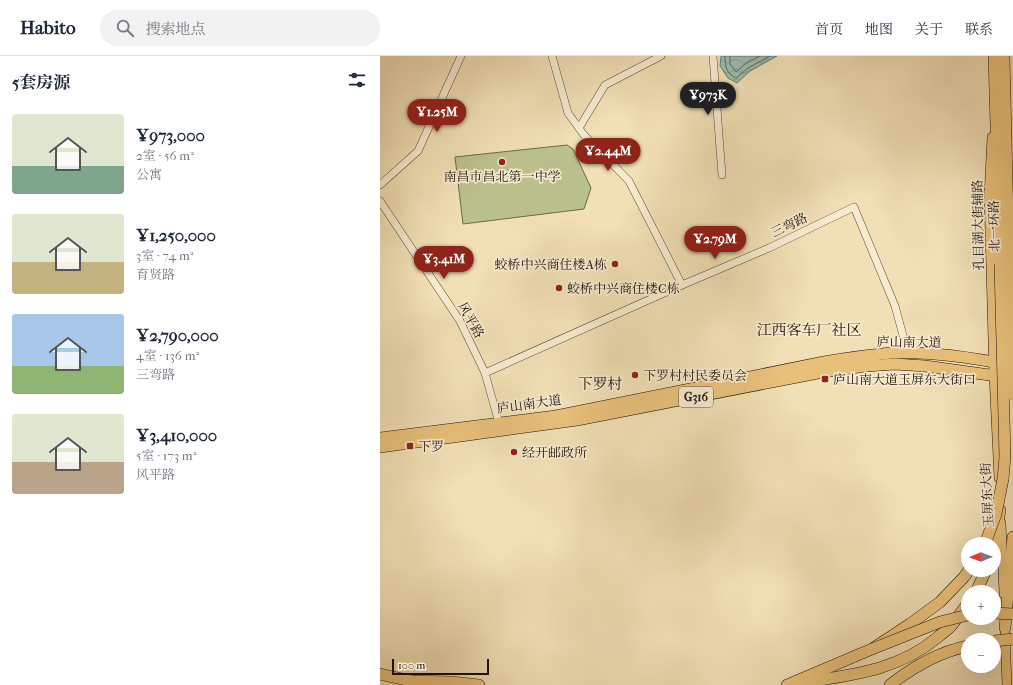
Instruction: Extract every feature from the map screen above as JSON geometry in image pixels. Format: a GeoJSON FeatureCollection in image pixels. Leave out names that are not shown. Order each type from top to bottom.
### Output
{"type":"FeatureCollection","features":[{"type":"Feature","properties":{"kind":"highway"},"geometry":{"type":"LineString","coordinates":[[988,537],[996,514],[1003,479],[1005,457],[1004,264],[994,56]]}},
{"type":"Feature","properties":{"kind":"highway","name":"北一环路"},"geometry":{"type":"LineString","coordinates":[[1004,56],[1004,264],[1013,395]]}},
{"type":"Feature","properties":{"kind":"highway","name":"庐山南大道"},"geometry":{"type":"LineString","coordinates":[[380,438],[556,416],[824,362],[866,355],[924,354],[994,362],[1013,366]]}},
{"type":"Feature","properties":{"kind":"highway","name":"庐山南大道"},"geometry":{"type":"LineString","coordinates":[[380,447],[577,420],[823,372],[866,366],[895,364],[925,366],[1013,378]]}},
{"type":"Feature","properties":{"kind":"highway"},"geometry":{"type":"LineString","coordinates":[[996,537],[1001,507]]}},
{"type":"Feature","properties":{"kind":"highway"},"geometry":{"type":"LineString","coordinates":[[1005,628],[1013,537]]}},
{"type":"Feature","properties":{"kind":"highway"},"geometry":{"type":"LineString","coordinates":[[872,649],[940,602],[965,577]]}},
{"type":"Feature","properties":{"kind":"highway"},"geometry":{"type":"LineString","coordinates":[[790,685],[854,675],[882,668],[909,657],[928,645],[951,626],[961,612]]}},
{"type":"Feature","properties":{"kind":"highway"},"geometry":{"type":"LineString","coordinates":[[1001,613],[1013,614]]}},
{"type":"Feature","properties":{"kind":"highway"},"geometry":{"type":"LineString","coordinates":[[787,685],[940,622],[961,617]]}},
{"type":"Feature","properties":{"kind":"highway"},"geometry":{"type":"LineString","coordinates":[[1001,640],[1013,639]]}},
{"type":"Feature","properties":{"kind":"highway"},"geometry":{"type":"LineString","coordinates":[[890,685],[906,673],[930,660],[961,647]]}},
{"type":"Feature","properties":{"kind":"highway"},"geometry":{"type":"LineString","coordinates":[[380,674],[435,685]]}},
{"type":"Feature","properties":{"kind":"highway"},"geometry":{"type":"LineString","coordinates":[[409,681],[451,682],[479,685]]}},
{"type":"Feature","properties":{"kind":"main road","name":"孔目湖大街辅路"},"geometry":{"type":"LineString","coordinates":[[994,375],[989,196],[995,75]]}},
{"type":"Feature","properties":{"kind":"main road","name":"玉屏东大街"},"geometry":{"type":"LineString","coordinates":[[994,375],[1001,507],[1007,685]]}},
{"type":"Feature","properties":{"kind":"street"},"geometry":{"type":"LineString","coordinates":[[380,184],[418,152],[461,56]]}},
{"type":"Feature","properties":{"kind":"street"},"geometry":{"type":"LineString","coordinates":[[552,56],[568,113],[584,135],[629,181],[682,285]]}},
{"type":"Feature","properties":{"kind":"street"},"geometry":{"type":"LineString","coordinates":[[579,128],[605,85],[661,56]]}},
{"type":"Feature","properties":{"kind":"street"},"geometry":{"type":"LineString","coordinates":[[713,56],[722,175]]}},
{"type":"Feature","properties":{"kind":"street","name":"风平路"},"geometry":{"type":"LineString","coordinates":[[380,201],[460,321],[485,373]]}},
{"type":"Feature","properties":{"kind":"street","name":"三弯路"},"geometry":{"type":"LineString","coordinates":[[485,373],[769,248],[854,208],[895,306],[908,354]]}},
{"type":"Feature","properties":{"kind":"street"},"geometry":{"type":"LineString","coordinates":[[485,373],[499,423]]}},
{"type":"Feature","properties":{"kind":"green space"},"geometry":{"type":"Polygon","coordinates":[[[567,145],[573,149],[591,188],[584,209],[463,224],[455,157],[567,145]]]}},
{"type":"Feature","properties":{"kind":"water"},"geometry":{"type":"Polygon","coordinates":[[[721,56],[777,56],[750,71],[737,83],[728,78],[720,66],[721,56]]]}},
{"type":"Feature","properties":{"kind":"place","name":"南昌市昌北第一中学"},"geometry":{"type":"Point","coordinates":[502,162]}},
{"type":"Feature","properties":{"kind":"place","name":"蛟桥中兴商住楼A栋"},"geometry":{"type":"Point","coordinates":[615,264]}},
{"type":"Feature","properties":{"kind":"place","name":"蛟桥中兴商住楼C栋"},"geometry":{"type":"Point","coordinates":[559,288]}},
{"type":"Feature","properties":{"kind":"place","name":"下罗村村民委员会"},"geometry":{"type":"Point","coordinates":[635,375]}},
{"type":"Feature","properties":{"kind":"place","name":"庐山南大道玉屏东大街口"},"geometry":{"type":"Point","coordinates":[825,379]}},
{"type":"Feature","properties":{"kind":"place","name":"下罗"},"geometry":{"type":"Point","coordinates":[410,446]}},
{"type":"Feature","properties":{"kind":"place","name":"经开邮政所"},"geometry":{"type":"Point","coordinates":[514,452]}},
{"type":"Feature","properties":{"kind":"district","name":"江西客车厂社区"},"geometry":{"type":"Point","coordinates":[809,330]}},
{"type":"Feature","properties":{"kind":"district","name":"下罗村"},"geometry":{"type":"Point","coordinates":[600,384]}}]}
